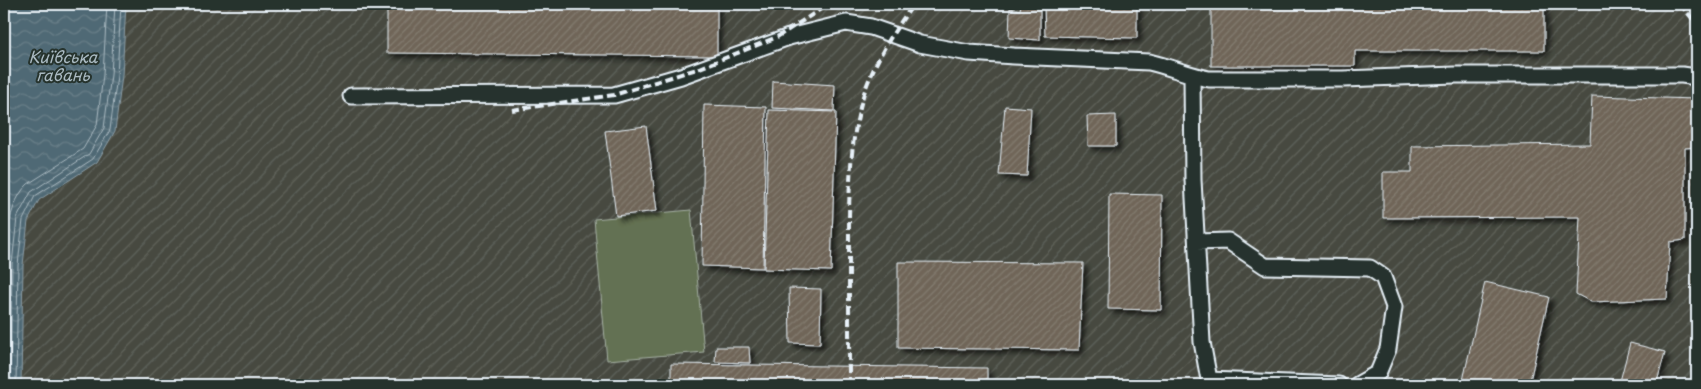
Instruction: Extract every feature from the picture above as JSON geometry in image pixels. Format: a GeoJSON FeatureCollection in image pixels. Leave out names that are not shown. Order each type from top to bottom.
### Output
{"type":"FeatureCollection","features":[{"type":"Feature","properties":{"kind":"lane"},"geometry":{"type":"LineString","coordinates":[[351,96],[614,95],[681,76],[789,37],[846,23],[871,27],[920,44],[968,53],[1149,62],[1192,76],[1209,79],[1343,79],[1455,75],[1682,75],[1697,77]]}},
{"type":"Feature","properties":{"kind":"lane"},"geometry":{"type":"LineString","coordinates":[[1192,76],[1193,180],[1202,342],[1210,383],[1338,385]]}},
{"type":"Feature","properties":{"kind":"lane"},"geometry":{"type":"LineString","coordinates":[[1197,242],[1228,241],[1265,266],[1370,268],[1383,277],[1394,308],[1388,349],[1378,373],[1357,385]]}},
{"type":"Feature","properties":{"kind":"shaded area"},"geometry":{"type":"Polygon","coordinates":[[[126,4],[1697,4],[1697,385],[21,385],[23,265],[28,221],[38,200],[67,183],[115,131],[122,76],[126,4]]]}},
{"type":"Feature","properties":{"kind":"green space"},"geometry":{"type":"Polygon","coordinates":[[[691,210],[704,352],[607,360],[594,219],[691,210]]]}},
{"type":"Feature","properties":{"kind":"water","name":"Київська гавань"},"geometry":{"type":"Polygon","coordinates":[[[4,4],[126,4],[122,76],[115,131],[97,162],[39,200],[28,221],[23,265],[21,385],[4,385],[4,4]]]}},
{"type":"Feature","properties":{"kind":"building"},"geometry":{"type":"Polygon","coordinates":[[[387,4],[717,4],[717,56],[387,53],[387,4]]]}},
{"type":"Feature","properties":{"kind":"building"},"geometry":{"type":"Polygon","coordinates":[[[1021,4],[1040,4],[1040,40],[1009,38],[1010,8],[1020,10],[1021,4]]]}},
{"type":"Feature","properties":{"kind":"building"},"geometry":{"type":"Polygon","coordinates":[[[1044,4],[1137,4],[1137,38],[1045,36],[1044,4]]]}},
{"type":"Feature","properties":{"kind":"building"},"geometry":{"type":"Polygon","coordinates":[[[1211,4],[1544,4],[1544,51],[1355,51],[1355,66],[1211,66],[1211,4]]]}},
{"type":"Feature","properties":{"kind":"building"},"geometry":{"type":"Polygon","coordinates":[[[773,81],[835,85],[834,111],[772,108],[773,81]]]}},
{"type":"Feature","properties":{"kind":"building"},"geometry":{"type":"Polygon","coordinates":[[[1592,96],[1697,99],[1697,147],[1685,148],[1685,240],[1670,242],[1667,299],[1591,302],[1576,294],[1580,217],[1383,218],[1383,172],[1412,172],[1412,146],[1590,144],[1592,96]]]}},
{"type":"Feature","properties":{"kind":"building"},"geometry":{"type":"Polygon","coordinates":[[[704,105],[766,107],[763,268],[702,266],[704,105]]]}},
{"type":"Feature","properties":{"kind":"building"},"geometry":{"type":"Polygon","coordinates":[[[1005,106],[1031,108],[1027,176],[999,175],[1005,106]]]}},
{"type":"Feature","properties":{"kind":"building"},"geometry":{"type":"Polygon","coordinates":[[[769,110],[836,112],[831,271],[764,269],[769,110]]]}},
{"type":"Feature","properties":{"kind":"building"},"geometry":{"type":"Polygon","coordinates":[[[1116,115],[1116,146],[1088,146],[1087,116],[1116,115]]]}},
{"type":"Feature","properties":{"kind":"building"},"geometry":{"type":"Polygon","coordinates":[[[646,126],[657,211],[616,216],[605,131],[646,126]]]}},
{"type":"Feature","properties":{"kind":"building"},"geometry":{"type":"Polygon","coordinates":[[[1109,194],[1162,195],[1161,310],[1108,309],[1109,194]]]}},
{"type":"Feature","properties":{"kind":"building"},"geometry":{"type":"Polygon","coordinates":[[[898,262],[1083,263],[1079,350],[898,348],[898,262]]]}},
{"type":"Feature","properties":{"kind":"building"},"geometry":{"type":"Polygon","coordinates":[[[1485,282],[1549,297],[1529,385],[1462,385],[1485,282]]]}},
{"type":"Feature","properties":{"kind":"building"},"geometry":{"type":"Polygon","coordinates":[[[789,288],[821,289],[820,344],[790,343],[789,288]]]}},
{"type":"Feature","properties":{"kind":"building"},"geometry":{"type":"Polygon","coordinates":[[[1630,343],[1665,352],[1657,382],[1669,385],[1619,385],[1630,343]]]}},
{"type":"Feature","properties":{"kind":"building"},"geometry":{"type":"Polygon","coordinates":[[[716,347],[749,347],[750,363],[715,362],[716,347]]]}},
{"type":"Feature","properties":{"kind":"building"},"geometry":{"type":"Polygon","coordinates":[[[671,364],[987,368],[987,385],[671,385],[671,364]]]}},
{"type":"Feature","properties":{"kind":"railway"},"geometry":{"type":"LineString","coordinates":[[512,110],[614,95],[700,68],[777,37],[829,4]]}},
{"type":"Feature","properties":{"kind":"railway"},"geometry":{"type":"LineString","coordinates":[[849,385],[850,172],[855,132],[864,93],[879,58],[914,4]]}},
{"type":"Feature","properties":{"kind":"railway"},"geometry":{"type":"LineString","coordinates":[[1680,4],[1697,24]]}}]}
